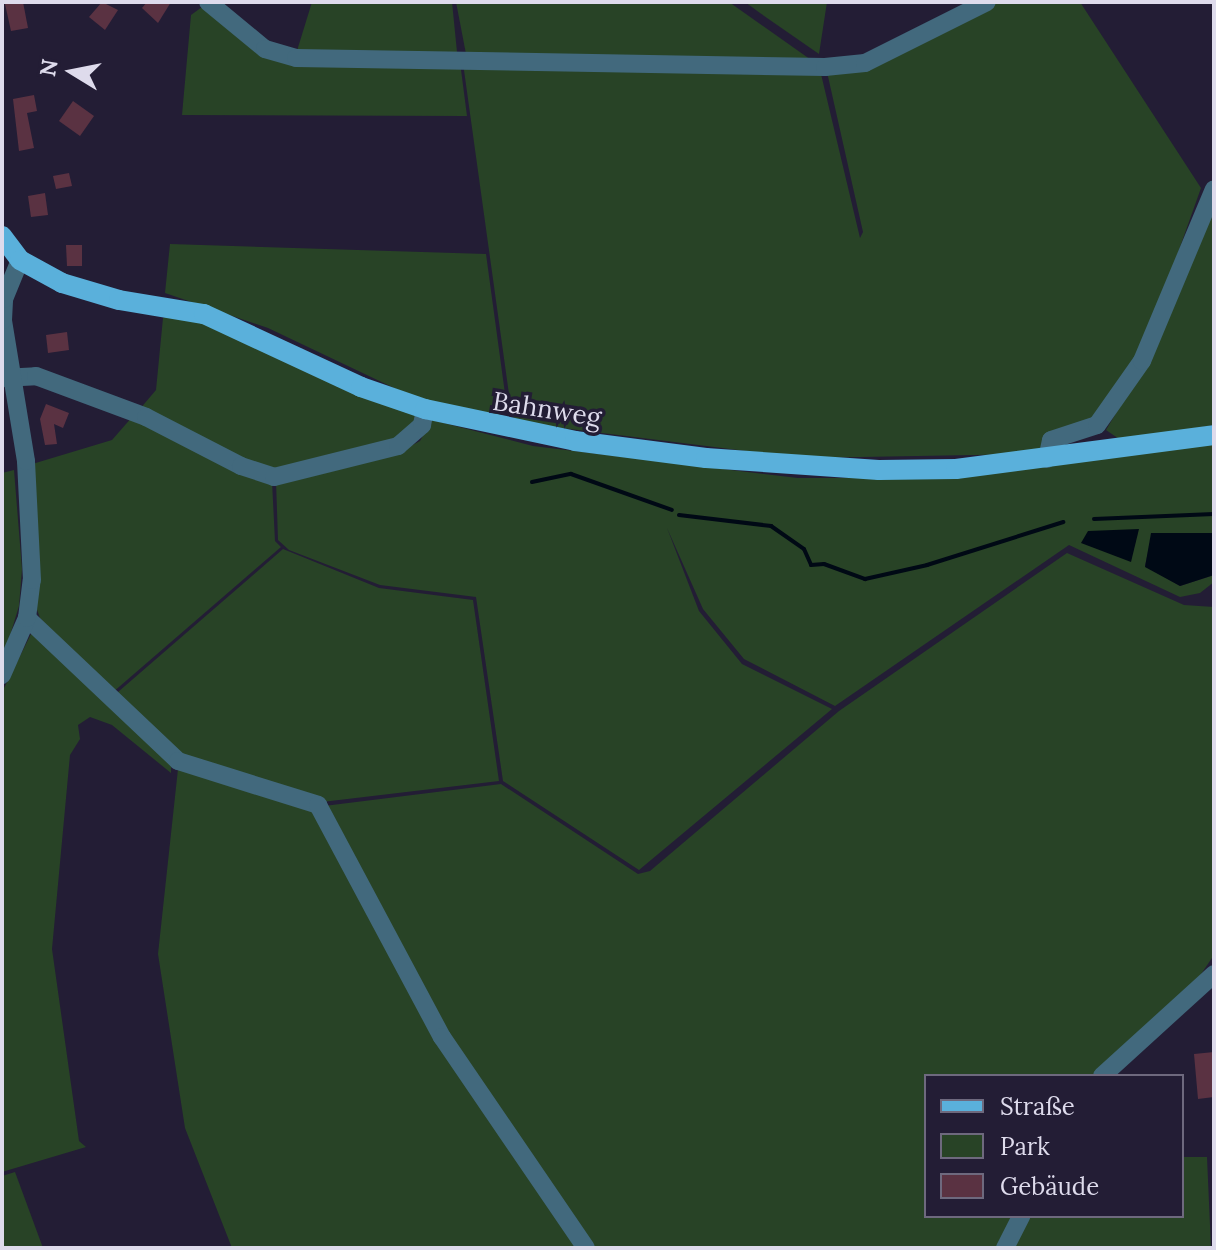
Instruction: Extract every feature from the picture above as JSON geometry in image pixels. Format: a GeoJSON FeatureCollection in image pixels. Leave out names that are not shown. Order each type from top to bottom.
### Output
{"type":"FeatureCollection","features":[{"type":"Feature","properties":{"kind":"main road"},"geometry":{"type":"LineString","coordinates":[[2,236],[20,260]]}},
{"type":"Feature","properties":{"kind":"main road","name":"Bahnweg"},"geometry":{"type":"LineString","coordinates":[[20,260],[62,283],[119,300],[204,314],[361,387],[425,409],[575,441],[834,470],[956,469],[1214,435]]}},
{"type":"Feature","properties":{"kind":"street"},"geometry":{"type":"LineString","coordinates":[[208,2],[277,54],[851,66],[987,2]]}},
{"type":"Feature","properties":{"kind":"street"},"geometry":{"type":"LineString","coordinates":[[1047,459],[1051,440],[1097,425],[1142,361],[1214,189]]}},
{"type":"Feature","properties":{"kind":"street"},"geometry":{"type":"LineString","coordinates":[[2,675],[27,618],[33,539],[26,461],[7,377],[3,320],[4,299],[20,260]]}},
{"type":"Feature","properties":{"kind":"street"},"geometry":{"type":"LineString","coordinates":[[7,377],[36,376],[140,415],[274,477],[398,446],[422,425],[425,409]]}},
{"type":"Feature","properties":{"kind":"street"},"geometry":{"type":"LineString","coordinates":[[27,618],[178,761],[318,805],[442,1037],[586,1248]]}},
{"type":"Feature","properties":{"kind":"street"},"geometry":{"type":"LineString","coordinates":[[1104,1074],[1214,974]]}},
{"type":"Feature","properties":{"kind":"street"},"geometry":{"type":"LineString","coordinates":[[1005,1248],[1020,1218]]}},
{"type":"Feature","properties":{"kind":"green space"},"geometry":{"type":"Polygon","coordinates":[[[312,2],[452,2],[457,52],[296,54],[312,2]]]}},
{"type":"Feature","properties":{"kind":"green space"},"geometry":{"type":"Polygon","coordinates":[[[456,2],[729,2],[814,62],[466,54],[456,2]]]}},
{"type":"Feature","properties":{"kind":"green space"},"geometry":{"type":"Polygon","coordinates":[[[745,2],[827,2],[819,54],[760,13],[745,2]]]}},
{"type":"Feature","properties":{"kind":"green space"},"geometry":{"type":"Polygon","coordinates":[[[991,2],[1080,2],[1201,188],[1143,351],[1097,420],[1040,454],[802,458],[522,423],[512,416],[463,63],[821,74],[860,238],[863,232],[827,72],[991,2]]]}},
{"type":"Feature","properties":{"kind":"green space"},"geometry":{"type":"Polygon","coordinates":[[[202,7],[267,53],[460,62],[467,116],[182,115],[191,15],[202,7]]]}},
{"type":"Feature","properties":{"kind":"green space"},"geometry":{"type":"Polygon","coordinates":[[[1214,192],[1214,425],[1122,441],[1106,430],[1142,369],[1214,192]]]}},
{"type":"Feature","properties":{"kind":"green space"},"geometry":{"type":"Polygon","coordinates":[[[170,244],[486,254],[506,401],[502,412],[495,419],[411,396],[268,328],[165,293],[170,244]]]}},
{"type":"Feature","properties":{"kind":"green space"},"geometry":{"type":"Polygon","coordinates":[[[168,316],[212,325],[418,414],[418,424],[400,441],[295,471],[262,470],[139,410],[156,390],[163,318],[168,316]]]}},
{"type":"Feature","properties":{"kind":"green space"},"geometry":{"type":"Polygon","coordinates":[[[133,416],[272,481],[275,541],[281,547],[112,693],[40,618],[36,607],[29,465],[112,440],[133,416]]]}},
{"type":"Feature","properties":{"kind":"green space"},"geometry":{"type":"Polygon","coordinates":[[[432,420],[533,446],[798,478],[940,478],[1214,443],[1214,533],[1152,533],[1145,566],[1180,586],[1214,575],[1214,582],[1200,593],[1180,597],[1069,545],[835,706],[744,659],[703,609],[667,528],[699,611],[742,664],[832,709],[639,870],[503,781],[476,597],[380,585],[289,550],[278,540],[276,481],[405,449],[420,441],[432,420]]]}},
{"type":"Feature","properties":{"kind":"green space"},"geometry":{"type":"Polygon","coordinates":[[[14,470],[22,569],[19,606],[2,662],[2,473],[14,470]]]}},
{"type":"Feature","properties":{"kind":"green space"},"geometry":{"type":"Polygon","coordinates":[[[283,549],[379,588],[473,600],[499,781],[322,802],[189,762],[118,699],[118,692],[283,549]]]}},
{"type":"Feature","properties":{"kind":"green space"},"geometry":{"type":"Polygon","coordinates":[[[1067,553],[1184,605],[1214,607],[1214,955],[1197,980],[1098,1074],[924,1074],[924,1218],[1017,1218],[1001,1248],[232,1248],[185,1128],[158,954],[178,769],[313,810],[515,1160],[324,806],[501,784],[638,874],[650,871],[839,711],[1067,553]]]}},
{"type":"Feature","properties":{"kind":"green space"},"geometry":{"type":"Polygon","coordinates":[[[32,632],[171,762],[171,773],[112,725],[90,717],[78,725],[80,739],[70,755],[52,949],[79,1141],[86,1147],[2,1172],[2,692],[32,632]]]}},
{"type":"Feature","properties":{"kind":"green space"},"geometry":{"type":"Polygon","coordinates":[[[1184,1157],[1207,1157],[1211,1248],[1011,1248],[1026,1218],[1184,1218],[1184,1157]]]}},
{"type":"Feature","properties":{"kind":"green space"},"geometry":{"type":"Polygon","coordinates":[[[15,1172],[43,1248],[2,1248],[2,1176],[15,1172]]]}},
{"type":"Feature","properties":{"kind":"shaded area"},"geometry":{"type":"Polygon","coordinates":[[[1139,529],[1131,562],[1081,543],[1088,531],[1139,529]]]}},
{"type":"Feature","properties":{"kind":"shaded area"},"geometry":{"type":"Polygon","coordinates":[[[1151,533],[1214,533],[1214,575],[1180,586],[1145,567],[1151,533]]]}},
{"type":"Feature","properties":{"kind":"building"},"geometry":{"type":"Polygon","coordinates":[[[23,2],[28,28],[11,31],[5,4],[23,2]]]}},
{"type":"Feature","properties":{"kind":"building"},"geometry":{"type":"Polygon","coordinates":[[[102,2],[118,10],[105,30],[89,17],[102,2]]]}},
{"type":"Feature","properties":{"kind":"building"},"geometry":{"type":"Polygon","coordinates":[[[147,2],[171,2],[158,23],[142,8],[147,2]]]}},
{"type":"Feature","properties":{"kind":"building"},"geometry":{"type":"Polygon","coordinates":[[[34,95],[37,111],[27,113],[34,148],[19,151],[13,99],[34,95]]]}},
{"type":"Feature","properties":{"kind":"building"},"geometry":{"type":"Polygon","coordinates":[[[73,101],[94,116],[80,136],[59,121],[73,101]]]}},
{"type":"Feature","properties":{"kind":"building"},"geometry":{"type":"Polygon","coordinates":[[[69,173],[72,186],[56,189],[53,176],[69,173]]]}},
{"type":"Feature","properties":{"kind":"building"},"geometry":{"type":"Polygon","coordinates":[[[45,193],[48,215],[31,217],[28,196],[45,193]]]}},
{"type":"Feature","properties":{"kind":"building"},"geometry":{"type":"Polygon","coordinates":[[[66,245],[82,245],[82,266],[67,266],[66,245]]]}},
{"type":"Feature","properties":{"kind":"building"},"geometry":{"type":"Polygon","coordinates":[[[67,332],[69,350],[48,353],[46,335],[67,332]]]}},
{"type":"Feature","properties":{"kind":"building"},"geometry":{"type":"Polygon","coordinates":[[[46,404],[69,413],[63,428],[54,424],[57,444],[45,445],[40,419],[46,404]]]}},
{"type":"Feature","properties":{"kind":"building"},"geometry":{"type":"Polygon","coordinates":[[[1214,1052],[1214,1097],[1198,1099],[1194,1054],[1214,1052]]]}},
{"type":"Feature","properties":{"kind":"waterway"},"geometry":{"type":"LineString","coordinates":[[532,482],[571,474],[672,510]]}},
{"type":"Feature","properties":{"kind":"waterway"},"geometry":{"type":"LineString","coordinates":[[1094,519],[1214,514]]}},
{"type":"Feature","properties":{"kind":"waterway"},"geometry":{"type":"LineString","coordinates":[[679,515],[771,526],[804,549],[811,565],[824,564],[865,579],[927,565],[1063,522]]}}]}
